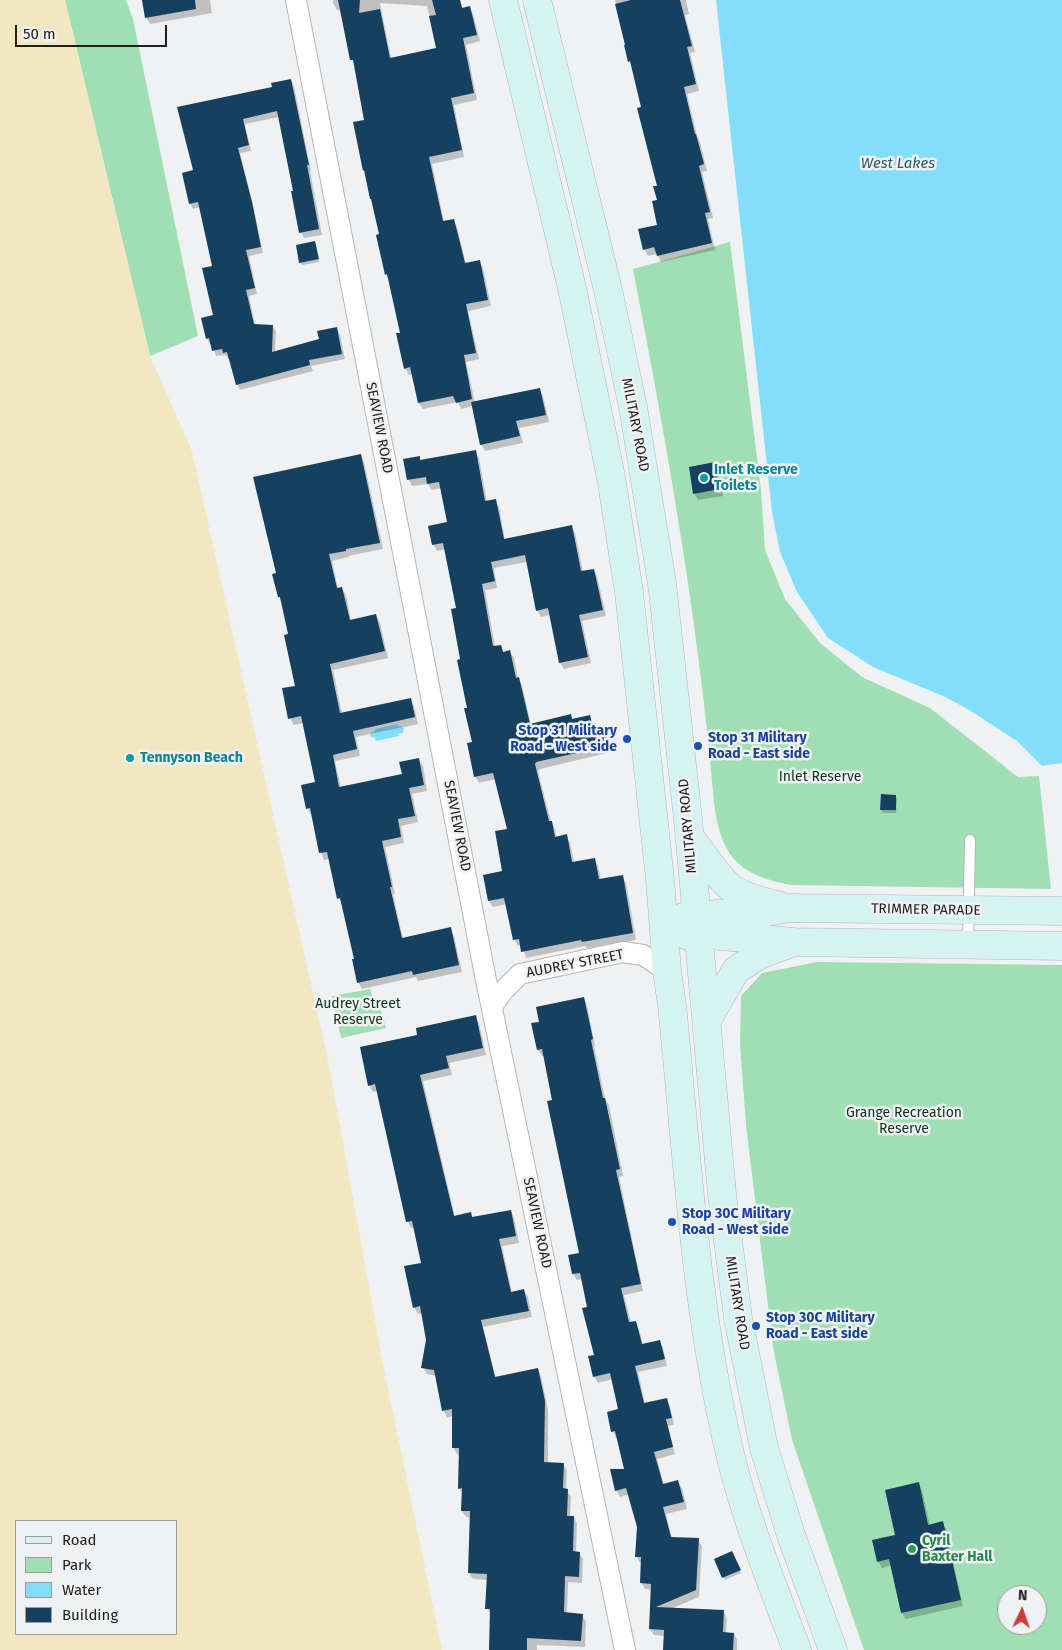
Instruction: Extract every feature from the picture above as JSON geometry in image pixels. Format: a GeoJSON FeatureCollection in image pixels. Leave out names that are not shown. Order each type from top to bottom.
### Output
{"type":"FeatureCollection","features":[{"type":"Feature","properties":{"kind":"main road"},"geometry":{"type":"LineString","coordinates":[[503,0],[572,288],[611,477],[629,592],[660,880],[667,971],[697,1261],[716,1388],[730,1455],[748,1516],[797,1650]]}},
{"type":"Feature","properties":{"kind":"main road","name":"MILITARY ROAD"},"geometry":{"type":"LineString","coordinates":[[537,0],[606,280],[633,407],[662,583],[689,836],[722,1194],[736,1309],[764,1448],[791,1535],[833,1650]]}},
{"type":"Feature","properties":{"kind":"main road","name":"TRIMMER PARADE"},"geometry":{"type":"LineString","coordinates":[[689,836],[732,889],[754,900],[789,908]]}},
{"type":"Feature","properties":{"kind":"main road"},"geometry":{"type":"LineString","coordinates":[[660,880],[687,918],[720,936],[795,942],[1062,946]]}},
{"type":"Feature","properties":{"kind":"main road","name":"TRIMMER PARADE"},"geometry":{"type":"LineString","coordinates":[[697,925],[714,914],[756,914],[789,908],[1062,911]]}},
{"type":"Feature","properties":{"kind":"main road"},"geometry":{"type":"LineString","coordinates":[[672,1005],[682,970],[681,956],[686,939],[697,925]]}},
{"type":"Feature","properties":{"kind":"main road"},"geometry":{"type":"LineString","coordinates":[[707,1020],[736,970],[761,954],[795,942]]}},
{"type":"Feature","properties":{"kind":"street","name":"SEAVIEW ROAD"},"geometry":{"type":"LineString","coordinates":[[296,0],[492,1006],[625,1650]]}},
{"type":"Feature","properties":{"kind":"street","name":"AUDREY STREET"},"geometry":{"type":"LineString","coordinates":[[492,1006],[503,991],[520,974],[623,952],[642,955],[667,971]]}},
{"type":"Feature","properties":{"kind":"lane"},"geometry":{"type":"LineString","coordinates":[[968,945],[970,840]]}},
{"type":"Feature","properties":{"kind":"green space"},"geometry":{"type":"Polygon","coordinates":[[[65,0],[126,0],[133,19],[198,336],[150,356],[65,0]]]}},
{"type":"Feature","properties":{"kind":"green space","name":"Inlet Reserve"},"geometry":{"type":"Polygon","coordinates":[[[730,242],[761,490],[765,550],[785,599],[820,643],[862,677],[930,708],[1018,777],[1039,776],[1051,889],[791,885],[773,881],[745,869],[727,850],[717,821],[714,803],[700,669],[681,535],[633,269],[730,242]]]}},
{"type":"Feature","properties":{"kind":"green space","name":"Grange Recreation Reserve"},"geometry":{"type":"Polygon","coordinates":[[[817,962],[1062,965],[1062,1650],[864,1650],[792,1440],[773,1347],[746,1125],[740,1044],[741,996],[762,973],[817,962]]]}},
{"type":"Feature","properties":{"kind":"green space","name":"Audrey Street Reserve"},"geometry":{"type":"Polygon","coordinates":[[[370,989],[373,999],[380,1008],[386,1028],[341,1038],[332,996],[370,989]]]}},
{"type":"Feature","properties":{"kind":"sand","name":"Tennyson Beach"},"geometry":{"type":"Polygon","coordinates":[[[0,0],[65,0],[150,356],[192,451],[329,1065],[383,1364],[442,1650],[0,1650],[0,0]]]}},
{"type":"Feature","properties":{"kind":"water","name":"West Lakes"},"geometry":{"type":"Polygon","coordinates":[[[716,0],[1062,0],[1062,763],[1042,766],[1017,741],[966,708],[943,696],[873,667],[828,638],[797,592],[780,552],[772,512],[716,0]]]}},
{"type":"Feature","properties":{"kind":"water"},"geometry":{"type":"Polygon","coordinates":[[[397,724],[404,728],[403,733],[398,734],[399,736],[376,741],[375,738],[371,737],[370,734],[375,729],[397,724]]]}},
{"type":"Feature","properties":{"kind":"building"},"geometry":{"type":"Polygon","coordinates":[[[142,0],[195,0],[196,9],[145,18],[142,0]]]}},
{"type":"Feature","properties":{"kind":"building"},"geometry":{"type":"Polygon","coordinates":[[[338,0],[360,0],[359,13],[380,9],[390,58],[436,48],[429,16],[436,15],[432,0],[460,0],[462,8],[470,6],[477,35],[463,38],[474,93],[451,98],[462,150],[429,157],[443,221],[454,219],[465,263],[480,260],[488,300],[466,304],[476,353],[464,355],[472,399],[456,403],[453,396],[418,403],[410,367],[404,369],[396,333],[400,333],[376,235],[379,234],[353,122],[364,120],[353,60],[350,60],[338,0]]]}},
{"type":"Feature","properties":{"kind":"building"},"geometry":{"type":"Polygon","coordinates":[[[631,0],[680,0],[692,46],[687,47],[696,84],[684,87],[704,164],[699,166],[710,212],[705,213],[712,243],[657,256],[654,247],[643,250],[638,229],[657,225],[652,201],[657,200],[653,186],[657,186],[637,108],[641,107],[630,61],[628,62],[615,4],[631,0]]]}},
{"type":"Feature","properties":{"kind":"building"},"geometry":{"type":"Polygon","coordinates":[[[291,79],[309,165],[307,165],[319,229],[299,233],[291,191],[293,191],[277,111],[243,119],[249,145],[238,148],[261,247],[246,250],[255,288],[246,290],[254,324],[273,325],[272,352],[319,339],[317,331],[337,327],[342,354],[309,360],[310,365],[236,385],[227,352],[223,353],[222,349],[212,351],[209,338],[206,339],[201,318],[213,315],[202,268],[212,266],[198,202],[189,204],[182,173],[193,170],[177,107],[272,87],[271,83],[291,79]]]}},
{"type":"Feature","properties":{"kind":"building"},"geometry":{"type":"Polygon","coordinates":[[[315,241],[319,259],[299,263],[296,245],[315,241]]]}},
{"type":"Feature","properties":{"kind":"building"},"geometry":{"type":"Polygon","coordinates":[[[540,388],[546,415],[516,421],[520,436],[480,445],[471,402],[540,388]]]}},
{"type":"Feature","properties":{"kind":"building"},"geometry":{"type":"Polygon","coordinates":[[[476,450],[485,501],[496,499],[504,539],[572,525],[581,571],[594,569],[603,610],[579,615],[588,657],[559,663],[548,608],[536,611],[525,555],[491,562],[495,581],[482,584],[493,646],[501,645],[503,652],[510,650],[516,678],[519,677],[530,724],[571,714],[572,719],[590,715],[593,728],[604,726],[608,746],[536,762],[535,764],[549,821],[552,821],[555,837],[567,834],[572,862],[595,858],[599,879],[623,875],[633,933],[582,942],[581,940],[521,952],[519,939],[513,940],[504,898],[488,901],[483,875],[502,871],[495,831],[507,829],[493,773],[474,777],[467,743],[472,742],[464,708],[467,708],[457,660],[460,659],[451,609],[456,608],[443,543],[432,545],[428,526],[447,522],[439,482],[427,484],[426,477],[407,480],[403,459],[420,456],[420,460],[476,450]]]}},
{"type":"Feature","properties":{"kind":"building"},"geometry":{"type":"Polygon","coordinates":[[[361,454],[380,543],[329,554],[337,588],[342,587],[350,620],[376,614],[385,651],[330,664],[340,713],[411,698],[415,717],[353,731],[357,749],[333,755],[339,787],[402,774],[399,762],[419,758],[424,785],[409,788],[415,816],[398,819],[401,837],[382,841],[392,887],[390,887],[402,938],[451,927],[459,965],[413,975],[412,971],[357,983],[352,959],[354,959],[340,898],[337,899],[327,852],[319,853],[310,808],[306,809],[301,785],[315,782],[301,716],[288,719],[282,688],[295,686],[284,635],[288,634],[280,597],[278,597],[272,574],[276,573],[253,477],[361,454]]]}},
{"type":"Feature","properties":{"kind":"building","name":"Inlet Reserve Toilets"},"geometry":{"type":"Polygon","coordinates":[[[715,462],[720,489],[693,494],[689,467],[715,462]]]}},
{"type":"Feature","properties":{"kind":"building"},"geometry":{"type":"Polygon","coordinates":[[[881,794],[896,795],[896,810],[880,810],[881,794]]]}},
{"type":"Feature","properties":{"kind":"building"},"geometry":{"type":"Polygon","coordinates":[[[584,997],[603,1098],[605,1098],[620,1169],[616,1170],[641,1284],[621,1288],[629,1322],[636,1321],[642,1344],[660,1340],[665,1359],[635,1366],[644,1403],[667,1398],[672,1418],[666,1419],[673,1447],[654,1452],[663,1484],[678,1480],[684,1502],[663,1507],[671,1537],[699,1538],[696,1590],[656,1607],[724,1610],[723,1632],[734,1633],[733,1650],[663,1650],[664,1630],[649,1629],[651,1584],[640,1583],[641,1557],[635,1557],[637,1527],[626,1488],[615,1491],[610,1469],[624,1469],[615,1431],[611,1432],[607,1412],[618,1409],[610,1373],[593,1377],[588,1356],[594,1355],[582,1308],[587,1307],[580,1273],[572,1274],[568,1255],[579,1253],[547,1101],[552,1100],[542,1049],[537,1050],[531,1023],[539,1022],[536,1007],[584,997]]]}},
{"type":"Feature","properties":{"kind":"building"},"geometry":{"type":"Polygon","coordinates":[[[476,1015],[483,1048],[446,1056],[449,1068],[420,1075],[454,1216],[471,1212],[472,1217],[511,1210],[516,1236],[499,1239],[511,1292],[524,1289],[529,1311],[481,1320],[495,1377],[538,1368],[545,1401],[544,1462],[564,1463],[563,1488],[568,1489],[567,1516],[574,1516],[573,1551],[580,1552],[579,1577],[565,1576],[564,1612],[583,1614],[581,1641],[527,1638],[527,1650],[489,1650],[490,1609],[485,1609],[487,1574],[468,1573],[470,1511],[461,1511],[462,1488],[458,1489],[459,1448],[452,1448],[452,1409],[442,1411],[434,1370],[421,1368],[426,1340],[420,1306],[413,1308],[404,1266],[421,1263],[412,1221],[406,1222],[375,1084],[368,1086],[360,1047],[417,1035],[416,1028],[476,1015]]]}},
{"type":"Feature","properties":{"kind":"building","name":"Cyril Baxter Hall"},"geometry":{"type":"Polygon","coordinates":[[[919,1482],[928,1525],[943,1521],[961,1600],[901,1613],[889,1559],[877,1562],[872,1540],[895,1535],[885,1490],[919,1482]]]}},
{"type":"Feature","properties":{"kind":"building"},"geometry":{"type":"Polygon","coordinates":[[[732,1551],[741,1570],[722,1578],[714,1559],[732,1551]]]}},
{"type":"Feature","properties":{"kind":"place","name":"Inlet Reserve Toilets"},"geometry":{"type":"Point","coordinates":[704,478]}},
{"type":"Feature","properties":{"kind":"place","name":"Stop 31 Military Road - West side"},"geometry":{"type":"Point","coordinates":[627,739]}},
{"type":"Feature","properties":{"kind":"place","name":"Stop 31 Military Road - East side"},"geometry":{"type":"Point","coordinates":[698,746]}},
{"type":"Feature","properties":{"kind":"place","name":"Tennyson Beach"},"geometry":{"type":"Point","coordinates":[130,758]}},
{"type":"Feature","properties":{"kind":"place","name":"Stop 30C Military Road - West side"},"geometry":{"type":"Point","coordinates":[672,1222]}},
{"type":"Feature","properties":{"kind":"place","name":"Stop 30C Military Road - East side"},"geometry":{"type":"Point","coordinates":[756,1326]}},
{"type":"Feature","properties":{"kind":"place","name":"Cyril Baxter Hall"},"geometry":{"type":"Point","coordinates":[912,1549]}}]}
